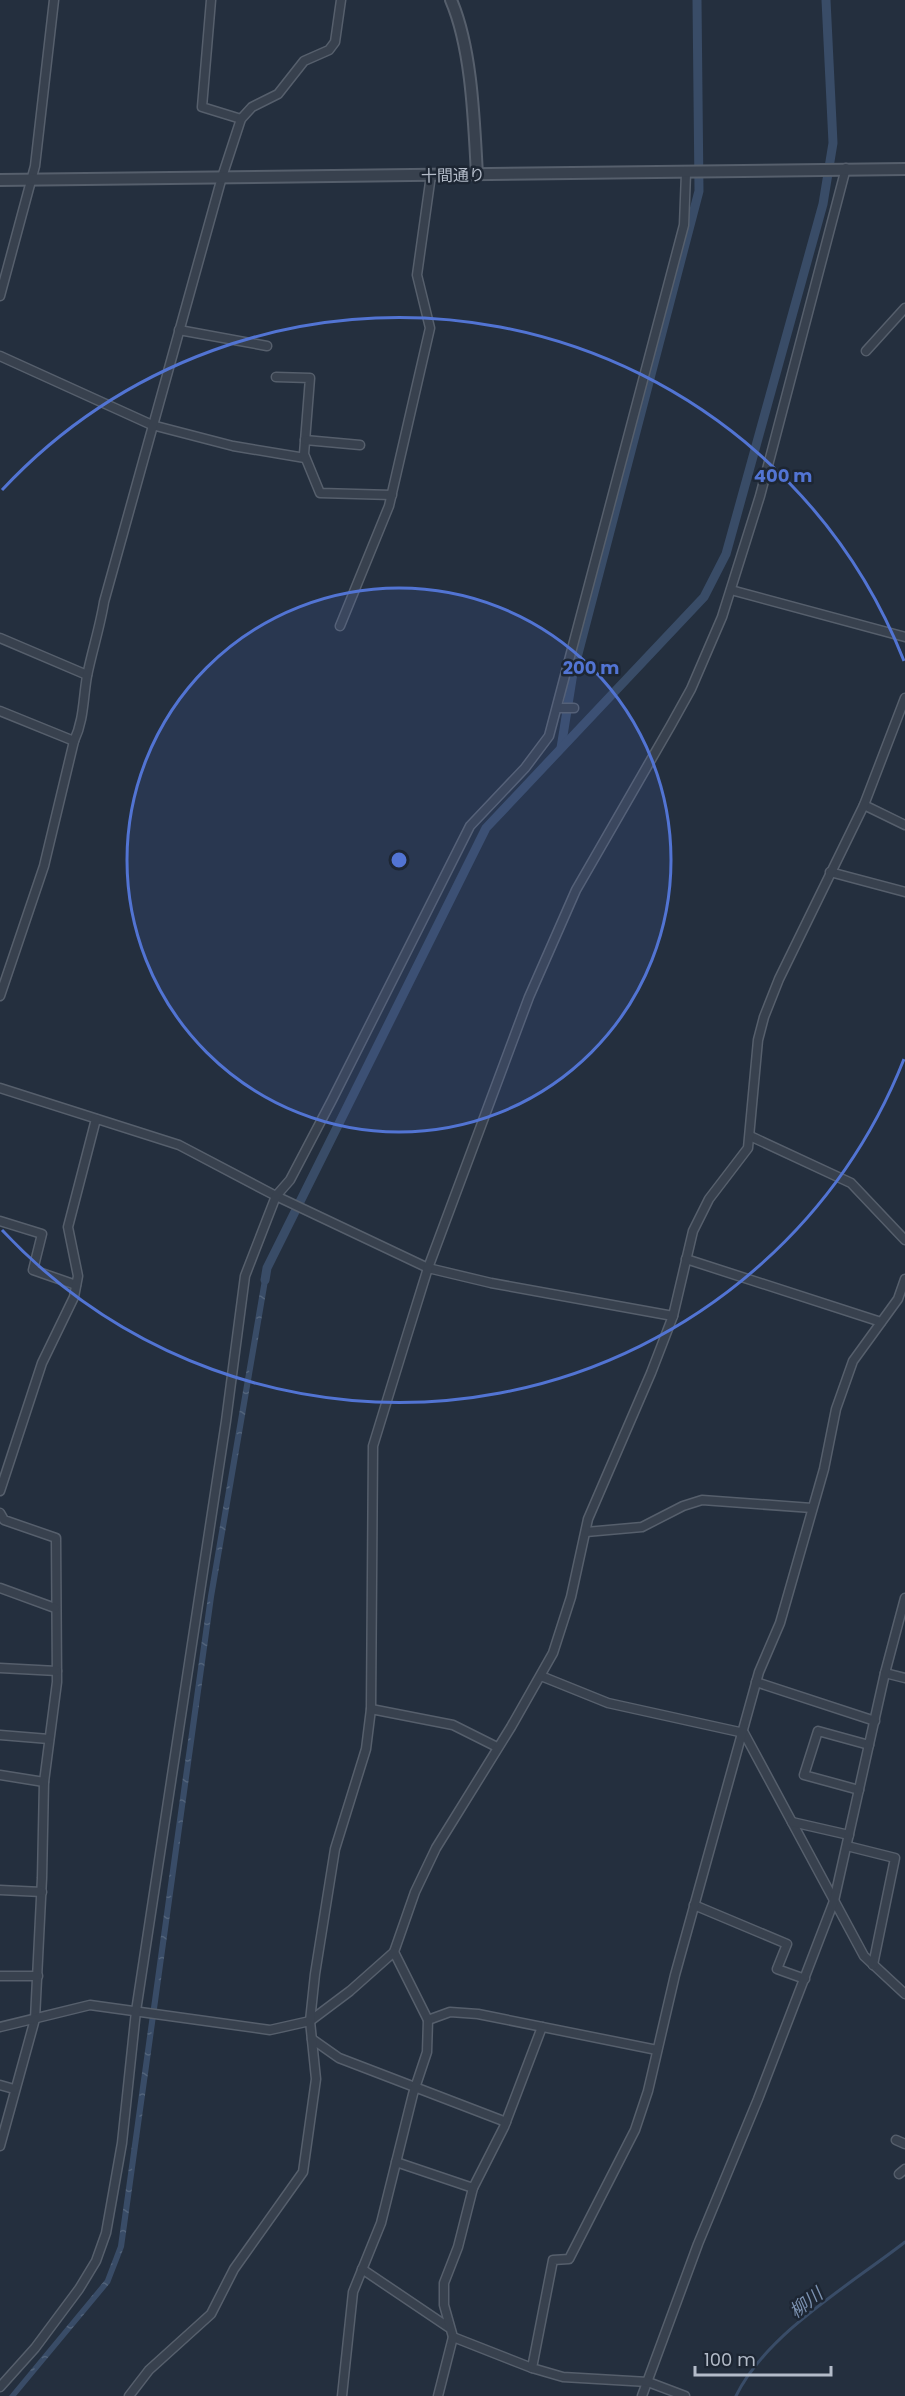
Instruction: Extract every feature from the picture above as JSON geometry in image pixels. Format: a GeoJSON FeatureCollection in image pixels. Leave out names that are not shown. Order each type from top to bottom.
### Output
{"type":"FeatureCollection","features":[{"type":"Feature","properties":{"kind":"street"},"geometry":{"type":"LineString","coordinates":[[0,296],[32,179],[54,0]]}},
{"type":"Feature","properties":{"kind":"street"},"geometry":{"type":"LineString","coordinates":[[211,0],[202,107],[241,118]]}},
{"type":"Feature","properties":{"kind":"street"},"geometry":{"type":"LineString","coordinates":[[0,996],[44,866],[75,741],[83,723],[87,675],[152,425],[222,177],[241,118],[252,107],[278,94],[304,61],[329,50],[335,42],[341,0]]}},
{"type":"Feature","properties":{"kind":"street"},"geometry":{"type":"LineString","coordinates":[[451,0],[461,24],[474,119],[477,175]]}},
{"type":"Feature","properties":{"kind":"street"},"geometry":{"type":"LineString","coordinates":[[129,2396],[149,2370],[211,2314],[234,2269],[303,2172],[316,2079],[310,2021],[335,1849],[366,1749],[371,1709],[373,1446],[428,1268],[529,997],[576,890],[691,689],[731,590],[760,496],[842,168]]}},
{"type":"Feature","properties":{"kind":"street","name":"十間通り"},"geometry":{"type":"LineString","coordinates":[[0,180],[905,169]]}},
{"type":"Feature","properties":{"kind":"street"},"geometry":{"type":"LineString","coordinates":[[0,2387],[35,2348],[79,2289],[96,2261],[106,2233],[122,2143],[136,2011],[226,1421],[245,1276],[276,1196],[290,1180],[332,1100],[470,826],[525,768],[549,736],[684,225],[689,173]]}},
{"type":"Feature","properties":{"kind":"street"},"geometry":{"type":"LineString","coordinates":[[340,626],[392,495],[430,328],[417,275],[431,175]]}},
{"type":"Feature","properties":{"kind":"street"},"geometry":{"type":"LineString","coordinates":[[866,351],[905,308]]}},
{"type":"Feature","properties":{"kind":"street"},"geometry":{"type":"LineString","coordinates":[[178,330],[267,346]]}},
{"type":"Feature","properties":{"kind":"street"},"geometry":{"type":"LineString","coordinates":[[0,356],[152,425],[233,446],[305,458]]}},
{"type":"Feature","properties":{"kind":"street"},"geometry":{"type":"LineString","coordinates":[[276,376],[310,378],[305,458],[320,493],[392,495]]}},
{"type":"Feature","properties":{"kind":"street"},"geometry":{"type":"LineString","coordinates":[[305,440],[360,445]]}},
{"type":"Feature","properties":{"kind":"street"},"geometry":{"type":"LineString","coordinates":[[731,590],[905,637]]}},
{"type":"Feature","properties":{"kind":"street"},"geometry":{"type":"LineString","coordinates":[[0,638],[87,675]]}},
{"type":"Feature","properties":{"kind":"street"},"geometry":{"type":"LineString","coordinates":[[0,2027],[90,2005],[270,2030],[310,2021],[350,1991],[394,1952],[415,1892],[436,1848],[553,1653],[571,1597],[588,1518],[651,1373],[672,1316],[693,1231],[709,1199],[745,1155],[750,1136],[758,1040],[764,1017],[779,979],[864,805],[905,698]]}},
{"type":"Feature","properties":{"kind":"street"},"geometry":{"type":"LineString","coordinates":[[557,708],[574,708]]}},
{"type":"Feature","properties":{"kind":"street"},"geometry":{"type":"LineString","coordinates":[[0,711],[75,741]]}},
{"type":"Feature","properties":{"kind":"street"},"geometry":{"type":"LineString","coordinates":[[864,805],[905,825]]}},
{"type":"Feature","properties":{"kind":"street"},"geometry":{"type":"LineString","coordinates":[[830,872],[905,892]]}},
{"type":"Feature","properties":{"kind":"street"},"geometry":{"type":"LineString","coordinates":[[0,1088],[179,1144],[276,1196],[428,1268],[491,1283],[672,1316]]}},
{"type":"Feature","properties":{"kind":"street"},"geometry":{"type":"LineString","coordinates":[[0,1491],[42,1363],[74,1296],[78,1276],[68,1227],[96,1119]]}},
{"type":"Feature","properties":{"kind":"street"},"geometry":{"type":"LineString","coordinates":[[750,1136],[851,1183],[905,1240]]}},
{"type":"Feature","properties":{"kind":"street"},"geometry":{"type":"LineString","coordinates":[[0,1221],[42,1234],[33,1270],[76,1285]]}},
{"type":"Feature","properties":{"kind":"street"},"geometry":{"type":"LineString","coordinates":[[686,1259],[881,1322]]}},
{"type":"Feature","properties":{"kind":"street"},"geometry":{"type":"LineString","coordinates":[[532,2368],[553,2260],[569,2259],[635,2130],[756,1682],[780,1623],[824,1469],[836,1409],[853,1361],[881,1322],[901,1301],[905,1279]]}},
{"type":"Feature","properties":{"kind":"street"},"geometry":{"type":"LineString","coordinates":[[586,1532],[642,1527],[683,1506],[702,1500],[812,1508]]}},
{"type":"Feature","properties":{"kind":"street"},"geometry":{"type":"LineString","coordinates":[[0,1513],[4,1520],[56,1538],[57,1671],[44,1782],[42,1892],[35,2019],[0,2146]]}},
{"type":"Feature","properties":{"kind":"street"},"geometry":{"type":"LineString","coordinates":[[0,1589],[56,1608]]}},
{"type":"Feature","properties":{"kind":"street"},"geometry":{"type":"LineString","coordinates":[[642,2396],[698,2244],[834,1901],[885,1673],[905,1599]]}},
{"type":"Feature","properties":{"kind":"street"},"geometry":{"type":"LineString","coordinates":[[0,1668],[57,1671]]}},
{"type":"Feature","properties":{"kind":"street"},"geometry":{"type":"LineString","coordinates":[[885,1673],[905,1678]]}},
{"type":"Feature","properties":{"kind":"street"},"geometry":{"type":"LineString","coordinates":[[541,1676],[608,1703],[744,1733],[864,1956],[905,1994]]}},
{"type":"Feature","properties":{"kind":"street"},"geometry":{"type":"LineString","coordinates":[[756,1682],[875,1721]]}},
{"type":"Feature","properties":{"kind":"street"},"geometry":{"type":"LineString","coordinates":[[371,1709],[453,1725],[497,1747]]}},
{"type":"Feature","properties":{"kind":"street"},"geometry":{"type":"LineString","coordinates":[[859,1790],[804,1775],[818,1731],[870,1745]]}},
{"type":"Feature","properties":{"kind":"street"},"geometry":{"type":"LineString","coordinates":[[0,1735],[49,1739]]}},
{"type":"Feature","properties":{"kind":"street"},"geometry":{"type":"LineString","coordinates":[[0,1775],[44,1782]]}},
{"type":"Feature","properties":{"kind":"street"},"geometry":{"type":"LineString","coordinates":[[792,1822],[849,1835]]}},
{"type":"Feature","properties":{"kind":"street"},"geometry":{"type":"LineString","coordinates":[[847,1846],[895,1858],[873,1965]]}},
{"type":"Feature","properties":{"kind":"street"},"geometry":{"type":"LineString","coordinates":[[0,1890],[42,1892]]}},
{"type":"Feature","properties":{"kind":"street"},"geometry":{"type":"LineString","coordinates":[[694,1905],[787,1944],[777,1969],[805,1979]]}},
{"type":"Feature","properties":{"kind":"street"},"geometry":{"type":"LineString","coordinates":[[342,2396],[353,2292],[381,2223],[415,2089],[427,2052],[428,2020],[394,1952]]}},
{"type":"Feature","properties":{"kind":"street"},"geometry":{"type":"LineString","coordinates":[[0,1976],[38,1976]]}},
{"type":"Feature","properties":{"kind":"street"},"geometry":{"type":"LineString","coordinates":[[428,2020],[450,2012],[478,2014],[657,2050]]}},
{"type":"Feature","properties":{"kind":"street"},"geometry":{"type":"LineString","coordinates":[[438,2396],[453,2337],[448,2327],[444,2305],[444,2283],[458,2247],[472,2188],[506,2122],[542,2027]]}},
{"type":"Feature","properties":{"kind":"street"},"geometry":{"type":"LineString","coordinates":[[312,2038],[339,2058],[506,2122]]}},
{"type":"Feature","properties":{"kind":"street"},"geometry":{"type":"LineString","coordinates":[[0,2085],[15,2089]]}},
{"type":"Feature","properties":{"kind":"street"},"geometry":{"type":"LineString","coordinates":[[896,2140],[905,2144]]}},
{"type":"Feature","properties":{"kind":"street"},"geometry":{"type":"LineString","coordinates":[[396,2162],[472,2188]]}},
{"type":"Feature","properties":{"kind":"street"},"geometry":{"type":"LineString","coordinates":[[362,2269],[448,2327]]}},
{"type":"Feature","properties":{"kind":"street"},"geometry":{"type":"LineString","coordinates":[[453,2337],[532,2368],[563,2377],[648,2382],[685,2396]]}},
{"type":"Feature","properties":{"kind":"water"},"geometry":{"type":"Polygon","coordinates":[[[264,1268],[270,1269],[214,1597],[124,2247],[110,2283],[16,2396],[9,2396],[105,2280],[118,2246],[208,1596],[264,1268]]]}},
{"type":"Feature","properties":{"kind":"waterway"},"geometry":{"type":"LineString","coordinates":[[561,748],[573,673],[699,191],[697,0]]}},
{"type":"Feature","properties":{"kind":"waterway"},"geometry":{"type":"LineString","coordinates":[[265,1280],[267,1268],[486,828],[704,597],[726,554],[823,204],[833,143],[826,0]]}},
{"type":"Feature","properties":{"kind":"waterway","name":"柳川"},"geometry":{"type":"LineString","coordinates":[[736,2396],[750,2373],[788,2331],[905,2242]]}}]}
